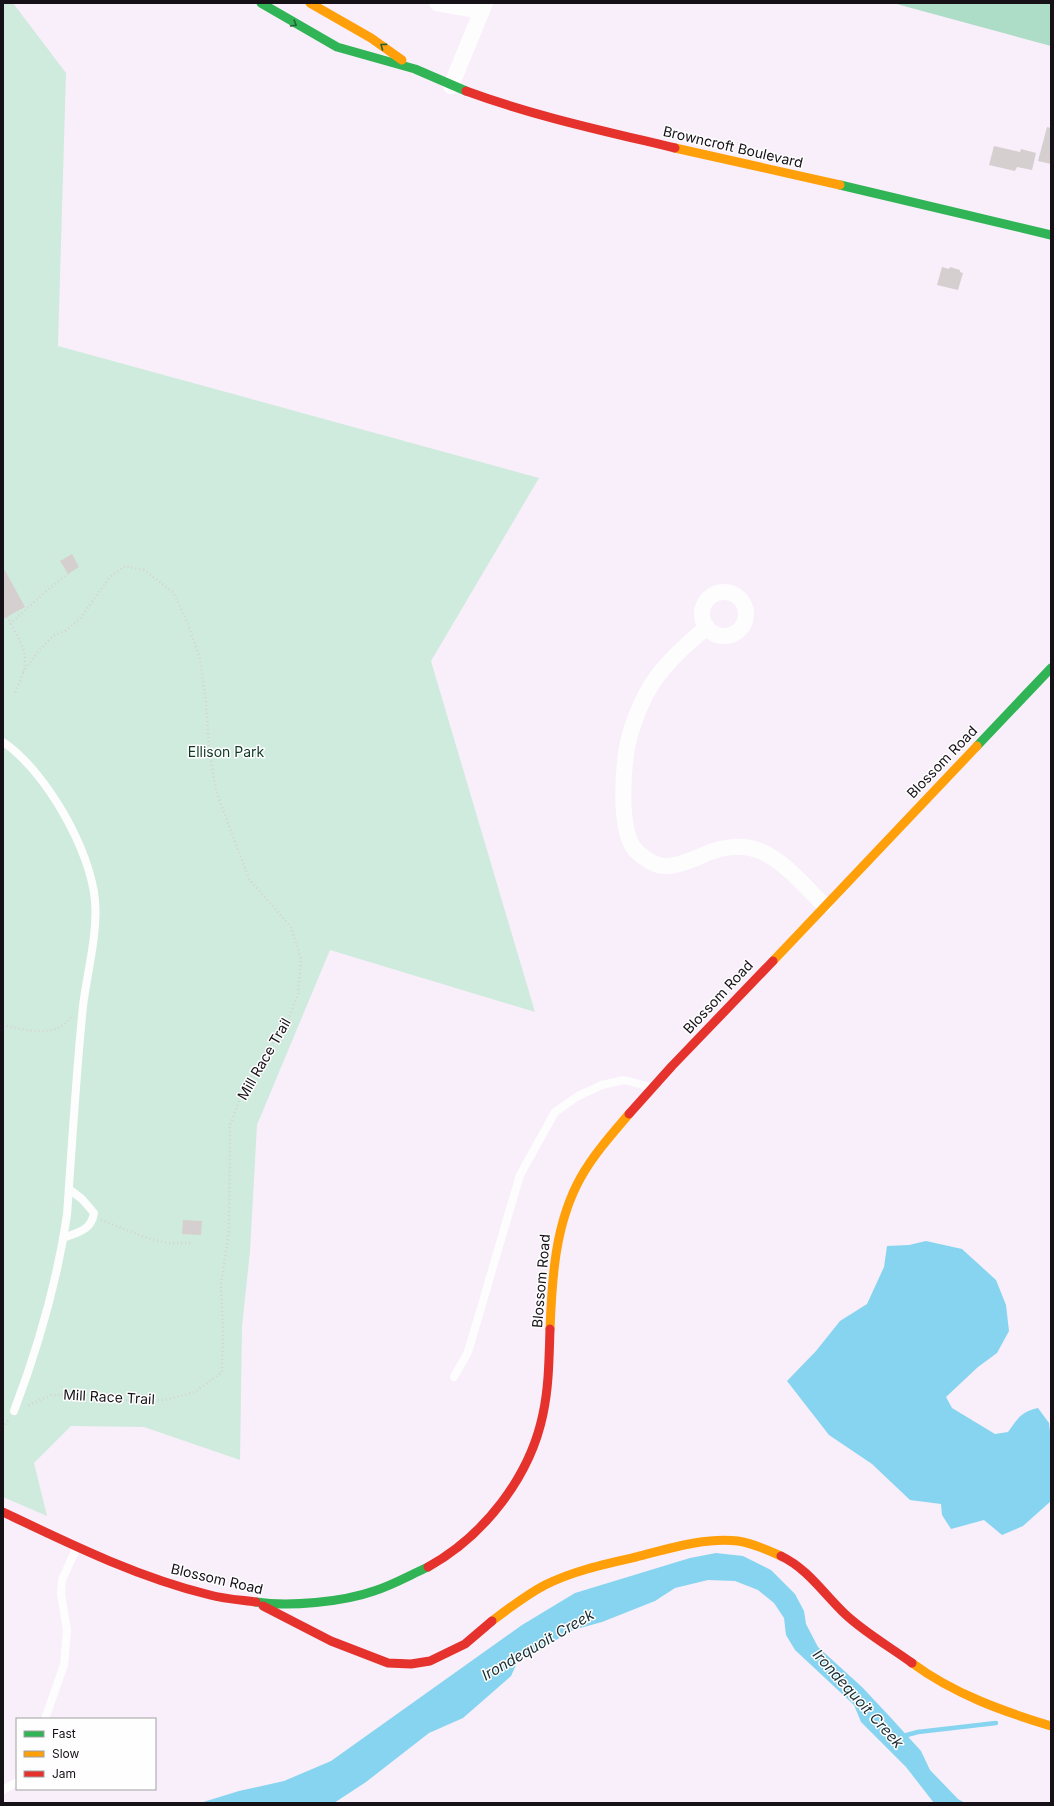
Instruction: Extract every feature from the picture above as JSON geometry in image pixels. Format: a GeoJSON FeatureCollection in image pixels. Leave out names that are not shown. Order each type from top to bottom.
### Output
{"type":"FeatureCollection","features":[{"type":"Feature","properties":{"kind":"street","name":"Browncroft Boulevard"},"geometry":{"type":"LineString","coordinates":[[261,3],[337,47],[415,69],[451,86],[509,106],[571,124],[937,207],[1051,235]]}},
{"type":"Feature","properties":{"kind":"street","name":"Browncroft Boulevard"},"geometry":{"type":"LineString","coordinates":[[310,3],[371,38],[415,69]]}},
{"type":"Feature","properties":{"kind":"street"},"geometry":{"type":"LineString","coordinates":[[437,3],[483,7],[451,86]]}},
{"type":"Feature","properties":{"kind":"street"},"geometry":{"type":"LineString","coordinates":[[707,627],[666,665],[652,684],[640,708],[631,732],[626,754],[624,813],[626,831],[633,847],[644,858],[658,865],[674,865],[692,860],[710,852],[730,847],[752,848],[767,853],[778,860],[824,905]]}},
{"type":"Feature","properties":{"kind":"street","name":"Blossom Road"},"geometry":{"type":"LineString","coordinates":[[7,1514],[76,1547],[138,1574],[183,1588],[260,1604],[300,1605],[334,1601],[368,1594],[408,1579],[445,1558],[472,1536],[495,1513],[513,1487],[531,1452],[541,1423],[549,1387],[551,1300],[555,1256],[561,1228],[572,1195],[585,1171],[603,1144],[652,1087],[1051,668]]}},
{"type":"Feature","properties":{"kind":"street"},"geometry":{"type":"LineString","coordinates":[[260,1604],[332,1641],[364,1655],[388,1663],[411,1664],[430,1661],[465,1644],[505,1610],[526,1596],[546,1585],[571,1575],[603,1564],[675,1547],[720,1540],[738,1541],[757,1545],[793,1562],[808,1574],[845,1614],[921,1670],[964,1695],[1000,1710],[1051,1726]]}},
{"type":"Feature","properties":{"kind":"lane"},"geometry":{"type":"LineString","coordinates":[[3,742],[31,767],[61,810],[80,849],[90,874],[95,900],[94,932],[82,1019],[69,1189],[63,1238],[47,1306],[27,1377],[14,1411]]}},
{"type":"Feature","properties":{"kind":"lane"},"geometry":{"type":"LineString","coordinates":[[454,1377],[468,1352],[520,1176],[555,1112],[578,1096],[602,1084],[624,1080],[652,1087]]}},
{"type":"Feature","properties":{"kind":"lane"},"geometry":{"type":"LineString","coordinates":[[63,1238],[86,1229],[92,1222],[94,1213],[69,1189]]}},
{"type":"Feature","properties":{"kind":"lane"},"geometry":{"type":"LineString","coordinates":[[3,1524],[7,1514]]}},
{"type":"Feature","properties":{"kind":"lane"},"geometry":{"type":"LineString","coordinates":[[45,1718],[64,1665],[67,1630],[61,1594],[62,1580],[76,1547]]}},
{"type":"Feature","properties":{"kind":"lane"},"geometry":{"type":"LineString","coordinates":[[3,1790],[16,1783]]}},
{"type":"Feature","properties":{"kind":"path","name":"Mill Race Trail"},"geometry":{"type":"LineString","coordinates":[[14,1411],[51,1395],[86,1395],[124,1400],[165,1400],[195,1392],[222,1372],[222,1284],[229,1232],[230,1125],[242,1093],[262,1058],[286,1026],[298,994],[301,959],[291,927],[249,879],[216,791],[209,747],[206,702],[200,659],[188,624],[173,592],[144,570],[125,566],[110,577],[79,620],[65,631],[53,636],[37,653],[23,672]]}},
{"type":"Feature","properties":{"kind":"path"},"geometry":{"type":"LineString","coordinates":[[10,624],[44,593],[68,574]]}},
{"type":"Feature","properties":{"kind":"path"},"geometry":{"type":"LineString","coordinates":[[6,617],[23,650],[26,660],[14,695]]}},
{"type":"Feature","properties":{"kind":"path"},"geometry":{"type":"LineString","coordinates":[[3,1025],[29,1031],[50,1030],[66,1024],[74,1012]]}},
{"type":"Feature","properties":{"kind":"path"},"geometry":{"type":"LineString","coordinates":[[93,1218],[154,1240],[168,1243],[190,1243]]}},
{"type":"Feature","properties":{"kind":"green space","name":"Ellison Park"},"geometry":{"type":"Polygon","coordinates":[[[3,3],[13,3],[66,73],[58,346],[539,478],[431,661],[535,1012],[330,950],[257,1125],[250,1251],[242,1327],[240,1460],[144,1427],[71,1426],[34,1463],[47,1516],[3,1497],[3,3]]]}},
{"type":"Feature","properties":{"kind":"green space"},"geometry":{"type":"Polygon","coordinates":[[[893,3],[1051,3],[1051,46],[893,3]]]}},
{"type":"Feature","properties":{"kind":"water"},"geometry":{"type":"Polygon","coordinates":[[[926,1241],[962,1249],[996,1280],[1006,1305],[1009,1331],[997,1353],[978,1367],[946,1397],[952,1408],[995,1434],[1008,1432],[1020,1416],[1028,1411],[1038,1408],[1049,1423],[1051,1440],[1051,1501],[1023,1526],[1002,1535],[984,1520],[951,1529],[942,1515],[941,1504],[910,1500],[872,1464],[829,1435],[787,1381],[816,1351],[840,1321],[867,1304],[884,1267],[887,1246],[909,1245],[926,1241]]]}},
{"type":"Feature","properties":{"kind":"water","name":"Irondequoit Creek"},"geometry":{"type":"Polygon","coordinates":[[[716,1553],[743,1556],[771,1570],[795,1594],[804,1611],[806,1624],[818,1647],[862,1687],[921,1751],[930,1770],[958,1799],[965,1803],[934,1803],[906,1767],[861,1722],[854,1705],[795,1650],[786,1635],[784,1618],[774,1603],[758,1590],[735,1581],[708,1580],[675,1588],[655,1601],[602,1622],[573,1630],[517,1663],[511,1676],[463,1718],[429,1733],[366,1782],[334,1803],[200,1803],[239,1791],[284,1781],[331,1761],[522,1625],[575,1593],[690,1558],[716,1553]]]}},
{"type":"Feature","properties":{"kind":"building"},"geometry":{"type":"Polygon","coordinates":[[[1047,127],[1051,128],[1051,164],[1038,161],[1047,127]]]}},
{"type":"Feature","properties":{"kind":"building"},"geometry":{"type":"Polygon","coordinates":[[[994,146],[1020,152],[1021,149],[1036,153],[1032,170],[1017,167],[1015,171],[989,165],[994,146]]]}},
{"type":"Feature","properties":{"kind":"building"},"geometry":{"type":"Polygon","coordinates":[[[942,267],[949,269],[950,267],[960,270],[960,272],[963,273],[958,290],[937,285],[942,267]]]}},
{"type":"Feature","properties":{"kind":"building"},"geometry":{"type":"Polygon","coordinates":[[[72,554],[79,567],[68,574],[60,561],[72,554]]]}},
{"type":"Feature","properties":{"kind":"building"},"geometry":{"type":"Polygon","coordinates":[[[3,567],[25,607],[3,619],[3,567]]]}},
{"type":"Feature","properties":{"kind":"building"},"geometry":{"type":"Polygon","coordinates":[[[183,1220],[202,1221],[201,1235],[182,1234],[183,1220]]]}},
{"type":"Feature","properties":{"kind":"waterway","name":"Irondequoit Creek"},"geometry":{"type":"LineString","coordinates":[[903,1736],[918,1732],[996,1723]]}},
{"type":"Feature","properties":{"kind":"traffic: fast"},"geometry":{"type":"LineString","coordinates":[[261,3],[337,47],[415,69],[466,91]]}},
{"type":"Feature","properties":{"kind":"traffic: fast"},"geometry":{"type":"LineString","coordinates":[[840,185],[1051,235]]}},
{"type":"Feature","properties":{"kind":"traffic: fast"},"geometry":{"type":"LineString","coordinates":[[977,746],[1051,668]]}},
{"type":"Feature","properties":{"kind":"traffic: fast"},"geometry":{"type":"LineString","coordinates":[[256,1602],[300,1604],[347,1598],[381,1589],[428,1567]]}},
{"type":"Feature","properties":{"kind":"traffic: slow"},"geometry":{"type":"LineString","coordinates":[[310,3],[371,38],[402,60]]}},
{"type":"Feature","properties":{"kind":"traffic: slow"},"geometry":{"type":"LineString","coordinates":[[675,148],[840,185]]}},
{"type":"Feature","properties":{"kind":"traffic: slow"},"geometry":{"type":"LineString","coordinates":[[773,961],[977,746]]}},
{"type":"Feature","properties":{"kind":"traffic: slow"},"geometry":{"type":"LineString","coordinates":[[550,1329],[556,1251],[565,1213],[572,1195],[586,1169],[604,1144],[629,1114]]}},
{"type":"Feature","properties":{"kind":"traffic: slow"},"geometry":{"type":"LineString","coordinates":[[492,1621],[531,1593],[556,1580],[589,1568],[673,1547],[699,1542],[725,1540],[738,1541],[755,1545],[781,1556]]}},
{"type":"Feature","properties":{"kind":"traffic: slow"},"geometry":{"type":"LineString","coordinates":[[912,1663],[928,1674],[962,1693],[997,1708],[1051,1726]]}},
{"type":"Feature","properties":{"kind":"traffic: jam"},"geometry":{"type":"LineString","coordinates":[[466,91],[543,116],[675,148]]}},
{"type":"Feature","properties":{"kind":"traffic: jam"},"geometry":{"type":"LineString","coordinates":[[629,1114],[672,1066],[773,961]]}},
{"type":"Feature","properties":{"kind":"traffic: jam"},"geometry":{"type":"LineString","coordinates":[[428,1567],[468,1539],[486,1522],[516,1482],[537,1437],[543,1414],[548,1372],[550,1329]]}},
{"type":"Feature","properties":{"kind":"traffic: jam"},"geometry":{"type":"LineString","coordinates":[[3,1512],[104,1559],[156,1579],[183,1588],[216,1596],[256,1602]]}},
{"type":"Feature","properties":{"kind":"traffic: jam"},"geometry":{"type":"LineString","coordinates":[[781,1556],[791,1561],[815,1582],[852,1621],[912,1663]]}},
{"type":"Feature","properties":{"kind":"traffic: jam"},"geometry":{"type":"LineString","coordinates":[[263,1606],[331,1641],[388,1663],[411,1664],[430,1661],[465,1644],[492,1621]]}}]}
